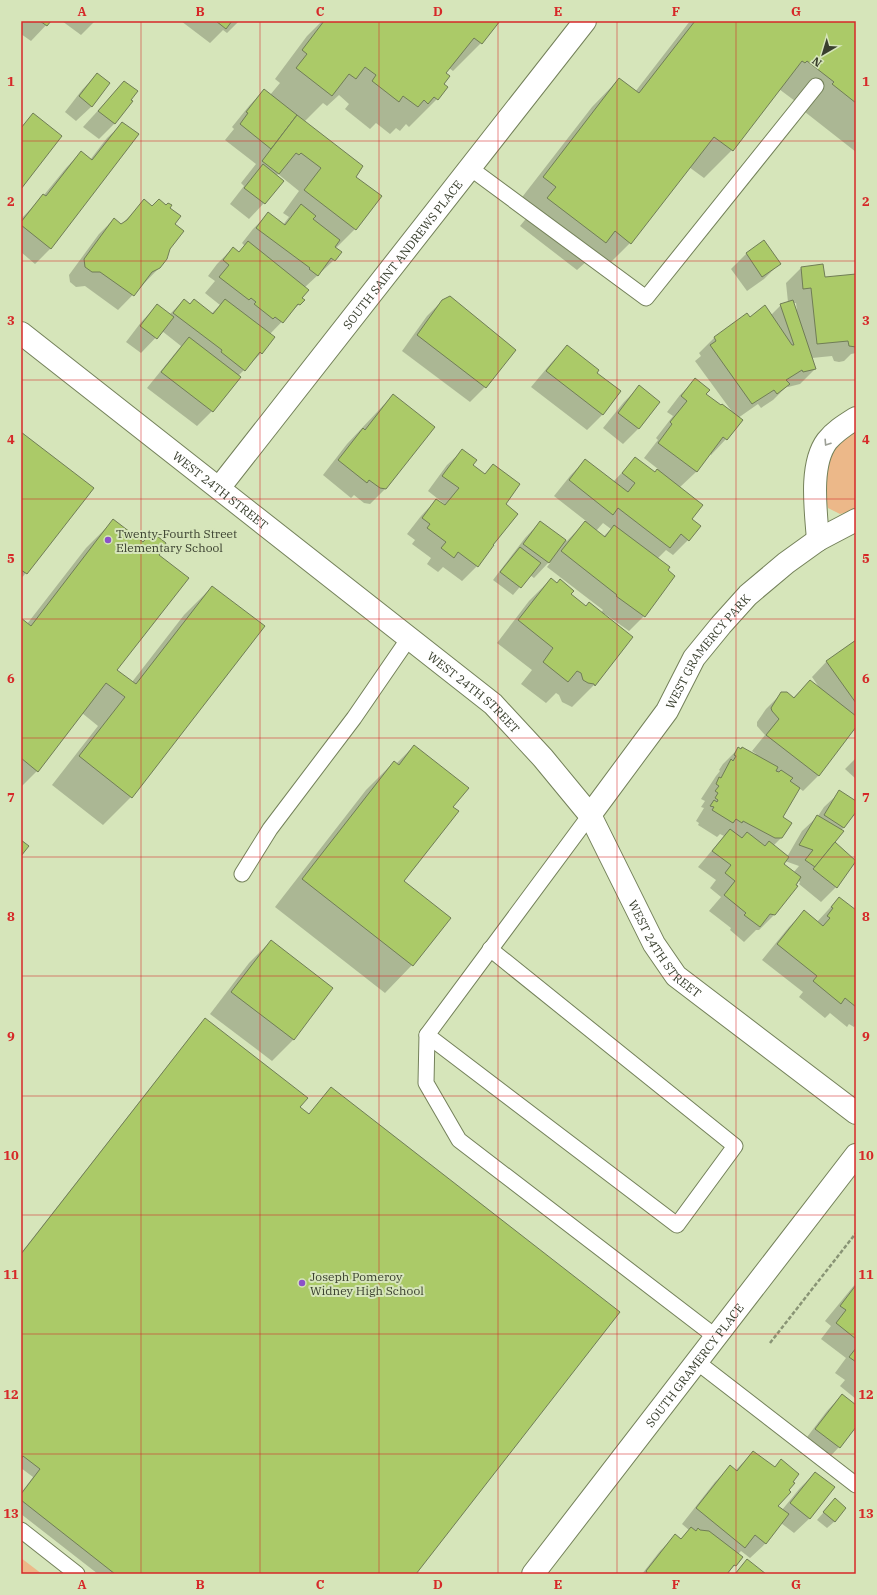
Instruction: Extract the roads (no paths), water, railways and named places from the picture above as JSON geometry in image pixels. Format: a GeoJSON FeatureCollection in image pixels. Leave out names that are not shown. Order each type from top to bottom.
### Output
{"type":"FeatureCollection","features":[{"type":"Feature","properties":{"kind":"street","name":"SOUTH SAINT ANDREWS PLACE"},"geometry":{"type":"LineString","coordinates":[[219,488],[585,21]]}},
{"type":"Feature","properties":{"kind":"street","name":"WEST 24TH STREET"},"geometry":{"type":"LineString","coordinates":[[21,333],[493,704],[543,758],[590,814],[654,944],[676,976],[856,1112]]}},
{"type":"Feature","properties":{"kind":"street"},"geometry":{"type":"LineString","coordinates":[[818,540],[816,474],[818,459],[831,437],[840,428],[856,418]]}},
{"type":"Feature","properties":{"kind":"street","name":"WEST GRAMERCY PARK"},"geometry":{"type":"LineString","coordinates":[[590,814],[667,711],[694,658],[748,595],[786,563],[818,540],[856,520]]}},
{"type":"Feature","properties":{"kind":"street","name":"SOUTH GRAMERCY PLACE"},"geometry":{"type":"LineString","coordinates":[[533,1574],[856,1156]]}},
{"type":"Feature","properties":{"kind":"lane"},"geometry":{"type":"LineString","coordinates":[[470,168],[646,298],[816,86]]}},
{"type":"Feature","properties":{"kind":"lane"},"geometry":{"type":"LineString","coordinates":[[242,874],[270,829],[354,718],[409,638]]}},
{"type":"Feature","properties":{"kind":"lane"},"geometry":{"type":"LineString","coordinates":[[590,814],[427,1035],[426,1082],[459,1140],[716,1337]]}},
{"type":"Feature","properties":{"kind":"lane"},"geometry":{"type":"LineString","coordinates":[[427,1035],[676,1225],[735,1146],[490,949]]}},
{"type":"Feature","properties":{"kind":"lane"},"geometry":{"type":"LineString","coordinates":[[697,1362],[856,1485]]}},
{"type":"Feature","properties":{"kind":"lane"},"geometry":{"type":"LineString","coordinates":[[21,1530],[77,1574]]}},
{"type":"Feature","properties":{"kind":"place","name":"Twenty-Fourth Street Elementary School"},"geometry":{"type":"Point","coordinates":[108,540]}},
{"type":"Feature","properties":{"kind":"place","name":"Joseph Pomeroy Widney High School"},"geometry":{"type":"Point","coordinates":[302,1283]}}]}
